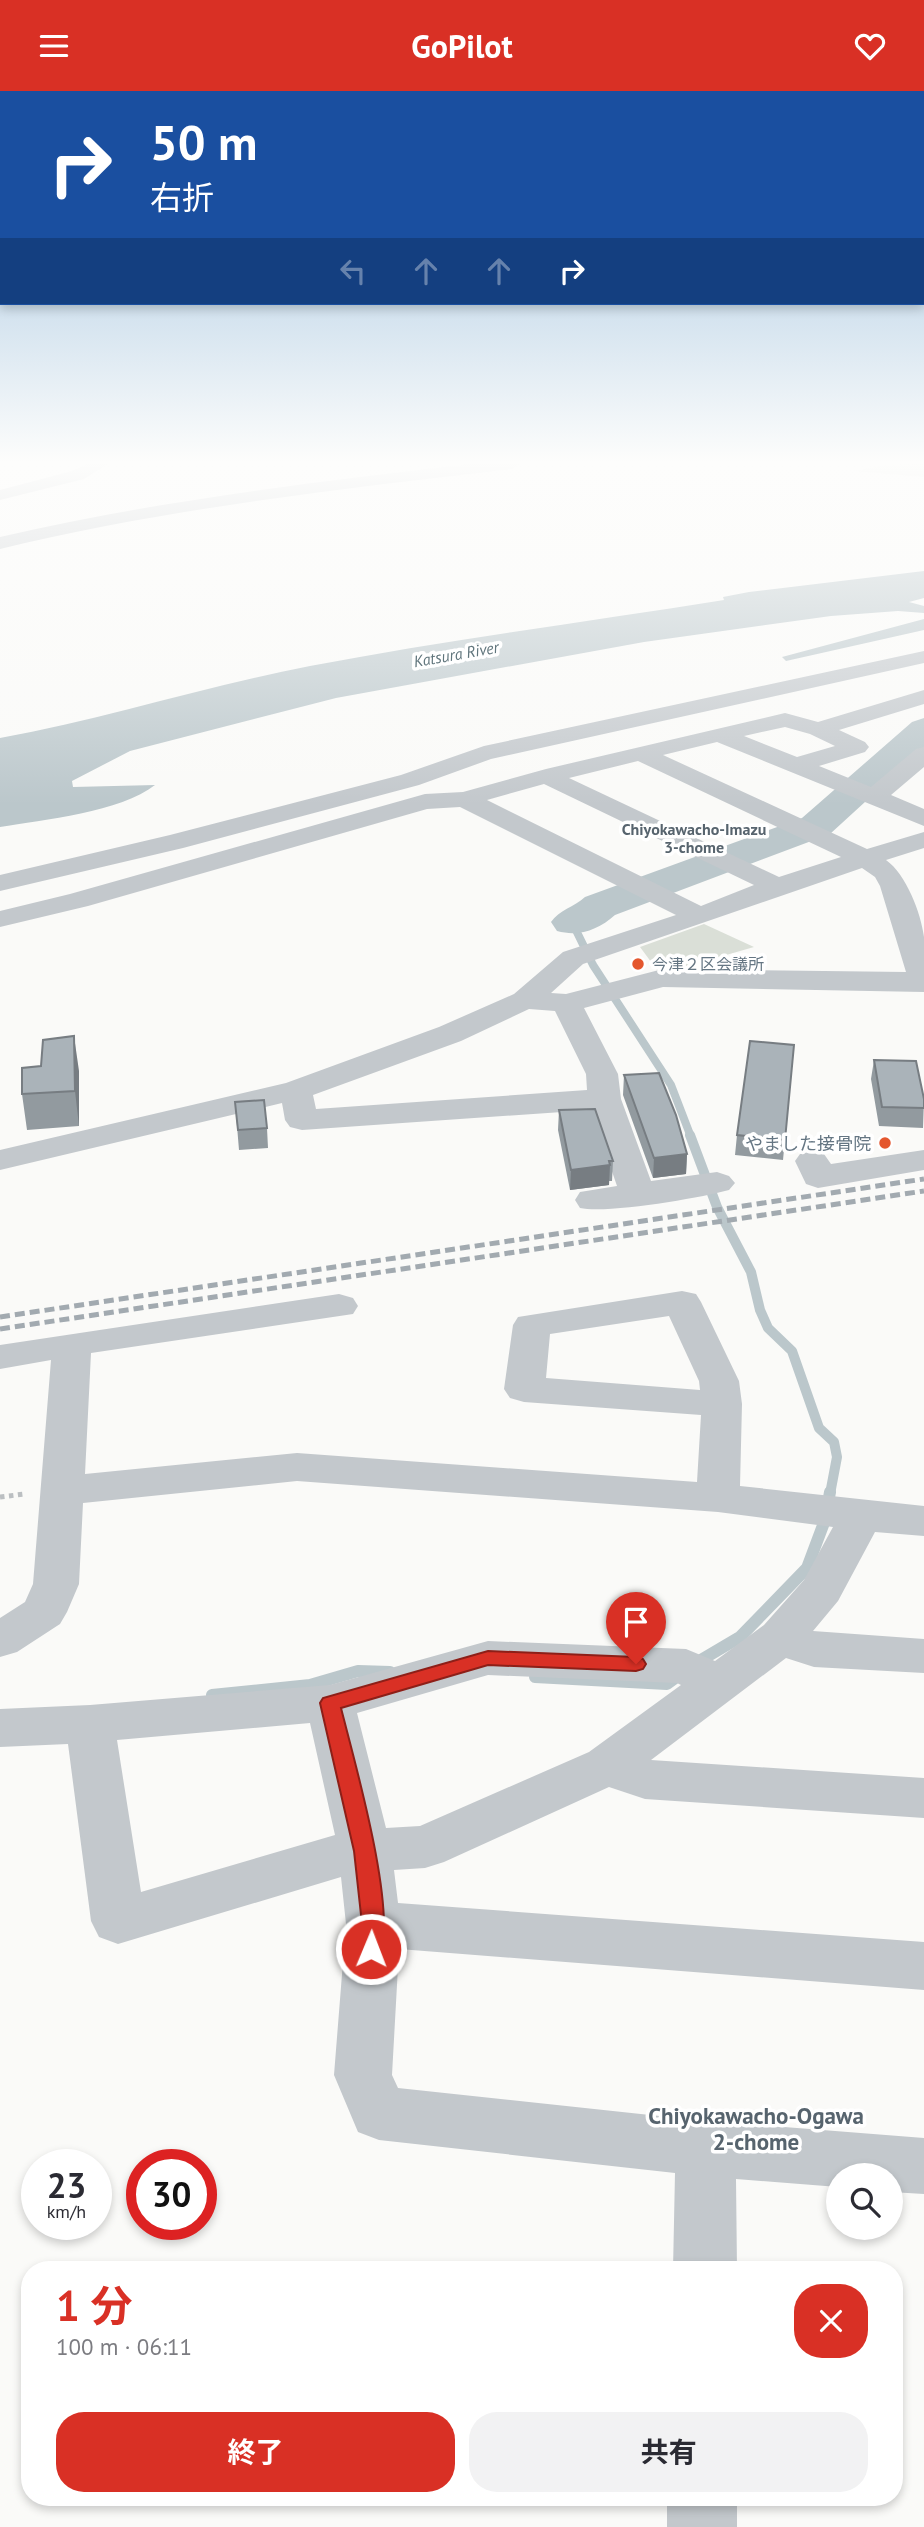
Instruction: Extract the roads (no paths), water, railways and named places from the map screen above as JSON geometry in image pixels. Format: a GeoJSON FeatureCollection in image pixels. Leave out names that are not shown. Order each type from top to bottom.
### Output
{"type":"FeatureCollection","features":[{"type":"Feature","properties":{"kind":"street"},"geometry":{"type":"LineString","coordinates":[[0,883],[174,842],[410,780],[484,753],[924,657]]}},
{"type":"Feature","properties":{"kind":"street"},"geometry":{"type":"LineString","coordinates":[[818,729],[924,697]]}},
{"type":"Feature","properties":{"kind":"street"},"geometry":{"type":"LineString","coordinates":[[0,919],[78,900],[425,802],[464,799],[546,776],[785,720],[818,729],[857,747],[794,766]]}},
{"type":"Feature","properties":{"kind":"street"},"geometry":{"type":"LineString","coordinates":[[719,734],[924,818]]}},
{"type":"Feature","properties":{"kind":"street"},"geometry":{"type":"LineString","coordinates":[[525,1000],[566,1003],[663,978],[924,982],[894,885],[885,872],[866,859],[640,753]]}},
{"type":"Feature","properties":{"kind":"street"},"geometry":{"type":"LineString","coordinates":[[873,798],[920,762]]}},
{"type":"Feature","properties":{"kind":"street"},"geometry":{"type":"LineString","coordinates":[[546,776],[778,887]]}},
{"type":"Feature","properties":{"kind":"street"},"geometry":{"type":"LineString","coordinates":[[464,799],[700,916]]}},
{"type":"Feature","properties":{"kind":"street"},"geometry":{"type":"LineString","coordinates":[[0,1160],[296,1090],[450,1034],[525,1000],[573,958],[924,840]]}},
{"type":"Feature","properties":{"kind":"street"},"geometry":{"type":"LineString","coordinates":[[566,1003],[602,1074],[604,1099],[638,1195]]}},
{"type":"Feature","properties":{"kind":"street"},"geometry":{"type":"LineString","coordinates":[[296,1090],[302,1120],[604,1099]]}},
{"type":"Feature","properties":{"kind":"street"},"geometry":{"type":"LineString","coordinates":[[812,1161],[818,1177],[924,1160]]}},
{"type":"Feature","properties":{"kind":"street"},"geometry":{"type":"LineString","coordinates":[[593,1200],[711,1184]]}},
{"type":"Feature","properties":{"kind":"street"},"geometry":{"type":"LineString","coordinates":[[718,1498],[722,1404],[719,1381],[682,1302],[532,1325],[524,1389],[722,1404]]}},
{"type":"Feature","properties":{"kind":"street"},"geometry":{"type":"LineString","coordinates":[[0,1357],[72,1344],[339,1306]]}},
{"type":"Feature","properties":{"kind":"street"},"geometry":{"type":"LineString","coordinates":[[0,1640],[44,1612],[56,1584],[72,1344]]}},
{"type":"Feature","properties":{"kind":"street"},"geometry":{"type":"LineString","coordinates":[[61,1491],[298,1467],[718,1498],[924,1521]]}},
{"type":"Feature","properties":{"kind":"street"},"geometry":{"type":"LineString","coordinates":[[90,1724],[118,1921],[332,1857],[365,1851],[425,1847],[607,1766],[716,1682],[781,1637],[822,1590],[861,1516]]}},
{"type":"Feature","properties":{"kind":"street"},"geometry":{"type":"LineString","coordinates":[[781,1637],[814,1650],[924,1656]]}},
{"type":"Feature","properties":{"kind":"street"},"geometry":{"type":"LineString","coordinates":[[0,1728],[90,1724],[330,1703],[488,1658],[686,1665],[716,1682]]}},
{"type":"Feature","properties":{"kind":"street"},"geometry":{"type":"LineString","coordinates":[[330,1703],[365,1851],[373,1924],[363,2075],[379,2113],[706,2149],[924,2167]]}},
{"type":"Feature","properties":{"kind":"street"},"geometry":{"type":"LineString","coordinates":[[607,1766],[645,1779],[924,1798]]}},
{"type":"Feature","properties":{"kind":"street"},"geometry":{"type":"LineString","coordinates":[[373,1924],[924,1966]]}},
{"type":"Feature","properties":{"kind":"street"},"geometry":{"type":"LineString","coordinates":[[705,2261],[706,2149]]}},
{"type":"Feature","properties":{"kind":"street"},"geometry":{"type":"LineString","coordinates":[[702,2506],[702,2527]]}},
{"type":"Feature","properties":{"kind":"water","name":"Katsura River"},"geometry":{"type":"Polygon","coordinates":[[[868,578],[924,578],[924,598],[909,602],[924,606],[924,613],[898,611],[831,616],[644,642],[336,698],[130,751],[72,781],[73,787],[155,785],[122,802],[102,808],[0,827],[0,738],[310,666],[465,639],[724,600],[723,597],[868,578]]]}},
{"type":"Feature","properties":{"kind":"water"},"geometry":{"type":"Polygon","coordinates":[[[924,619],[924,630],[786,661],[782,657],[924,619]]]}},
{"type":"Feature","properties":{"kind":"waterway"},"geometry":{"type":"LineString","coordinates":[[572,922],[588,917],[600,906],[816,826],[924,729]]}},
{"type":"Feature","properties":{"kind":"waterway"},"geometry":{"type":"LineString","coordinates":[[572,922],[593,965],[671,1085],[691,1137]]}},
{"type":"Feature","properties":{"kind":"waterway"},"geometry":{"type":"LineString","coordinates":[[690,1135],[717,1207],[751,1272],[760,1310],[768,1328],[792,1351],[819,1428],[834,1442],[837,1457],[830,1494]]}},
{"type":"Feature","properties":{"kind":"waterway"},"geometry":{"type":"LineString","coordinates":[[696,1663],[740,1637],[807,1568],[825,1520],[830,1492]]}},
{"type":"Feature","properties":{"kind":"waterway"},"geometry":{"type":"LineString","coordinates":[[212,1695],[310,1685],[358,1671],[390,1672]]}},
{"type":"Feature","properties":{"kind":"waterway"},"geometry":{"type":"LineString","coordinates":[[535,1677],[667,1684],[678,1676]]}},
{"type":"Feature","properties":{"kind":"railway"},"geometry":{"type":"LineString","coordinates":[[0,1317],[924,1179]]}},
{"type":"Feature","properties":{"kind":"railway"},"geometry":{"type":"LineString","coordinates":[[0,1329],[924,1191]]}},
{"type":"Feature","properties":{"kind":"place","name":"今津２区会議所"},"geometry":{"type":"Point","coordinates":[638,964]}},
{"type":"Feature","properties":{"kind":"place","name":"やました接骨院"},"geometry":{"type":"Point","coordinates":[885,1143]}},
{"type":"Feature","properties":{"kind":"district","name":"Chiyokawacho-Imazu 3-chome"},"geometry":{"type":"Point","coordinates":[694,838]}},
{"type":"Feature","properties":{"kind":"district","name":"Chiyokawacho-Ogawa 2-chome"},"geometry":{"type":"Point","coordinates":[756,2128]}}]}
